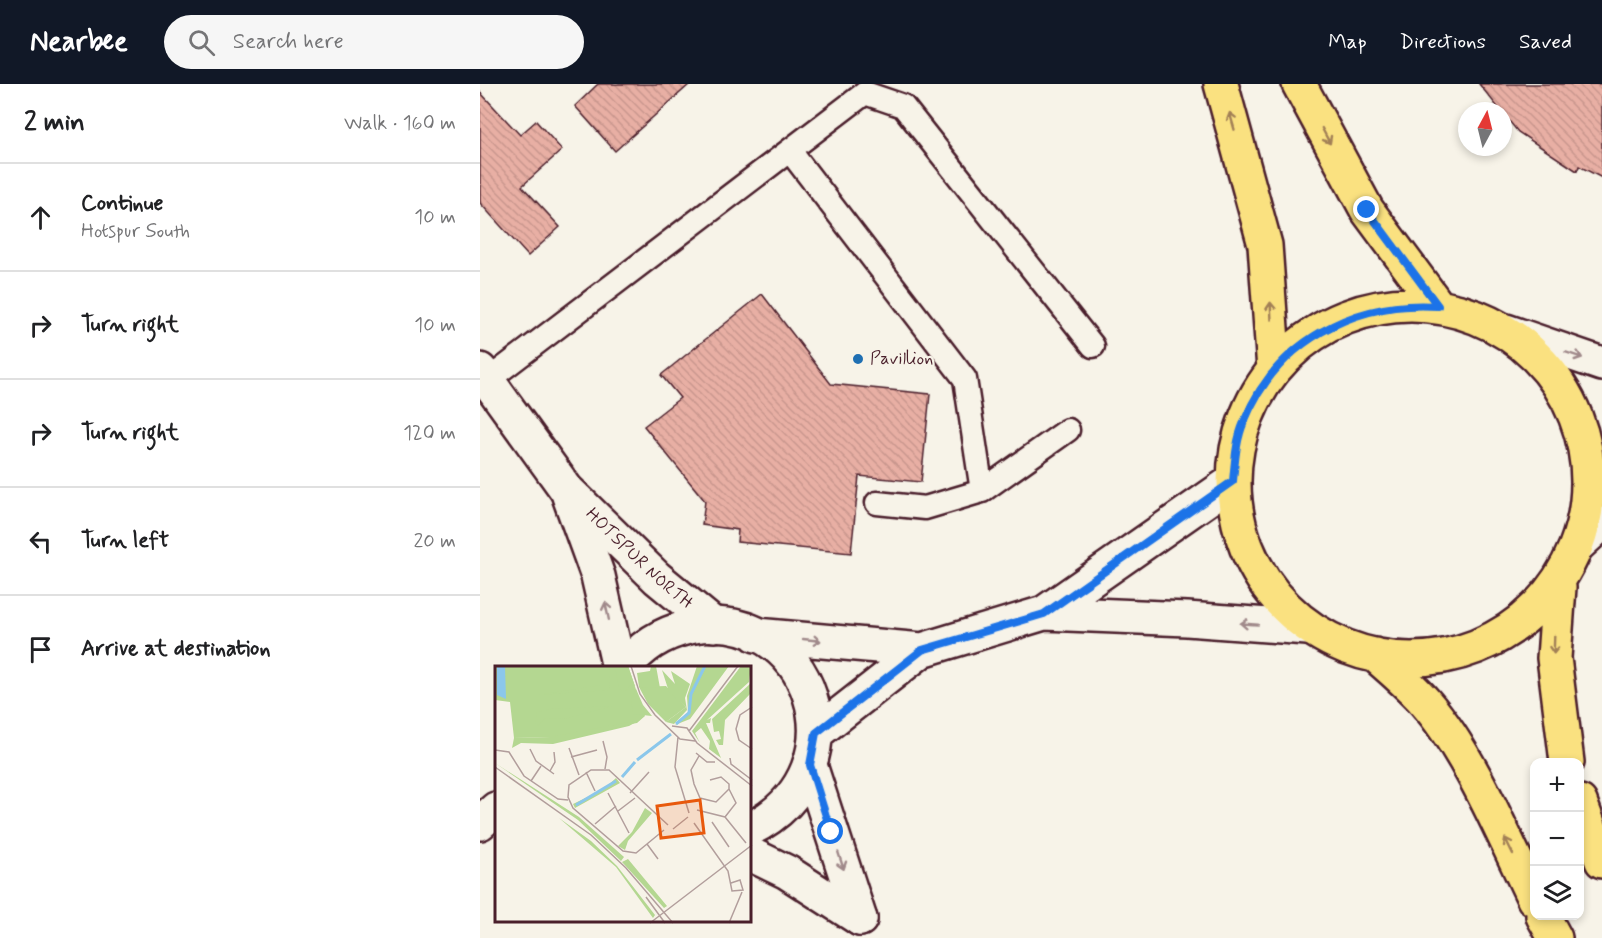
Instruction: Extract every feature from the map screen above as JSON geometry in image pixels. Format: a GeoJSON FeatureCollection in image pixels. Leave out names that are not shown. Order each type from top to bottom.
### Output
{"type":"FeatureCollection","features":[{"type":"Feature","properties":{"kind":"main road"},"geometry":{"type":"LineString","coordinates":[[1221,84],[1256,202],[1265,245],[1274,370]]}},
{"type":"Feature","properties":{"kind":"main road"},"geometry":{"type":"LineString","coordinates":[[1299,84],[1367,210],[1438,306]]}},
{"type":"Feature","properties":{"kind":"main road"},"geometry":{"type":"LineString","coordinates":[[1412,304],[1438,306],[1475,316],[1506,331],[1533,352],[1552,378],[1569,409],[1581,443],[1587,482],[1586,510],[1591,534],[1559,587],[1534,610],[1502,633],[1446,656],[1413,659],[1375,655],[1335,643],[1307,628],[1283,607],[1258,574],[1236,511],[1233,481],[1236,453],[1243,424],[1255,398],[1274,370],[1316,333],[1348,318],[1383,307],[1412,304]]}},
{"type":"Feature","properties":{"kind":"main road"},"geometry":{"type":"LineString","coordinates":[[1559,587],[1554,658],[1559,715],[1566,758]]}},
{"type":"Feature","properties":{"kind":"main road"},"geometry":{"type":"LineString","coordinates":[[1375,655],[1427,704],[1445,730],[1494,816],[1530,891]]}},
{"type":"Feature","properties":{"kind":"main road"},"geometry":{"type":"LineString","coordinates":[[1584,812],[1602,861]]}},
{"type":"Feature","properties":{"kind":"main road"},"geometry":{"type":"LineString","coordinates":[[1546,920],[1555,938]]}},
{"type":"Feature","properties":{"kind":"street"},"geometry":{"type":"LineString","coordinates":[[1506,331],[1602,364]]}},
{"type":"Feature","properties":{"kind":"street","name":"HOTSPUR NORTH"},"geometry":{"type":"LineString","coordinates":[[484,375],[566,489],[657,578],[714,625]]}},
{"type":"Feature","properties":{"kind":"street"},"geometry":{"type":"LineString","coordinates":[[1044,614],[1233,481]]}},
{"type":"Feature","properties":{"kind":"street","name":"HOTSPUR NORTH"},"geometry":{"type":"LineString","coordinates":[[566,489],[598,576],[619,666]]}},
{"type":"Feature","properties":{"kind":"street"},"geometry":{"type":"LineString","coordinates":[[816,733],[922,650],[1044,614],[1187,619],[1307,628]]}},
{"type":"Feature","properties":{"kind":"street"},"geometry":{"type":"LineString","coordinates":[[627,666],[641,650],[667,633],[698,625],[735,628],[754,634],[922,650]]}},
{"type":"Feature","properties":{"kind":"street"},"geometry":{"type":"LineString","coordinates":[[752,828],[766,821],[794,796],[810,765],[816,733],[815,716],[804,681],[783,654],[754,634]]}},
{"type":"Feature","properties":{"kind":"street"},"geometry":{"type":"LineString","coordinates":[[752,855],[787,872],[860,919],[810,765]]}},
{"type":"Feature","properties":{"kind":"street"},"geometry":{"type":"LineString","coordinates":[[480,823],[495,810]]}},
{"type":"Feature","properties":{"kind":"street"},"geometry":{"type":"LineString","coordinates":[[480,831],[495,828]]}},
{"type":"Feature","properties":{"kind":"lane"},"geometry":{"type":"LineString","coordinates":[[484,375],[865,93],[903,106],[1093,346]]}},
{"type":"Feature","properties":{"kind":"lane"},"geometry":{"type":"LineString","coordinates":[[790,150],[964,379],[982,491]]}},
{"type":"Feature","properties":{"kind":"lane"},"geometry":{"type":"LineString","coordinates":[[877,503],[925,508],[982,491],[1068,430]]}},
{"type":"Feature","properties":{"kind":"building"},"geometry":{"type":"Polygon","coordinates":[[[598,84],[690,84],[615,151],[575,106],[598,84]]]}},
{"type":"Feature","properties":{"kind":"building"},"geometry":{"type":"Polygon","coordinates":[[[1479,84],[1602,84],[1602,178],[1579,166],[1577,171],[1518,132],[1512,125],[1512,102],[1494,102],[1479,84]]]}},
{"type":"Feature","properties":{"kind":"building"},"geometry":{"type":"Polygon","coordinates":[[[480,92],[520,135],[536,121],[562,150],[522,186],[560,227],[528,256],[480,203],[480,92]]]}},
{"type":"Feature","properties":{"kind":"building"},"geometry":{"type":"Polygon","coordinates":[[[762,294],[831,384],[930,394],[921,482],[859,476],[851,553],[737,542],[738,530],[702,525],[705,501],[644,426],[680,398],[661,375],[762,294]]]}},
{"type":"Feature","properties":{"kind":"place","name":"Pavillion"},"geometry":{"type":"Point","coordinates":[858,359]}},
{"type":"Feature","properties":{"kind":"route"},"geometry":{"type":"LineString","coordinates":[[831,832],[810,765],[816,733],[922,650],[1044,614],[1233,481],[1236,453],[1243,424],[1255,398],[1274,370],[1316,333],[1348,318],[1383,307],[1412,304],[1438,306],[1367,210]]}}]}
